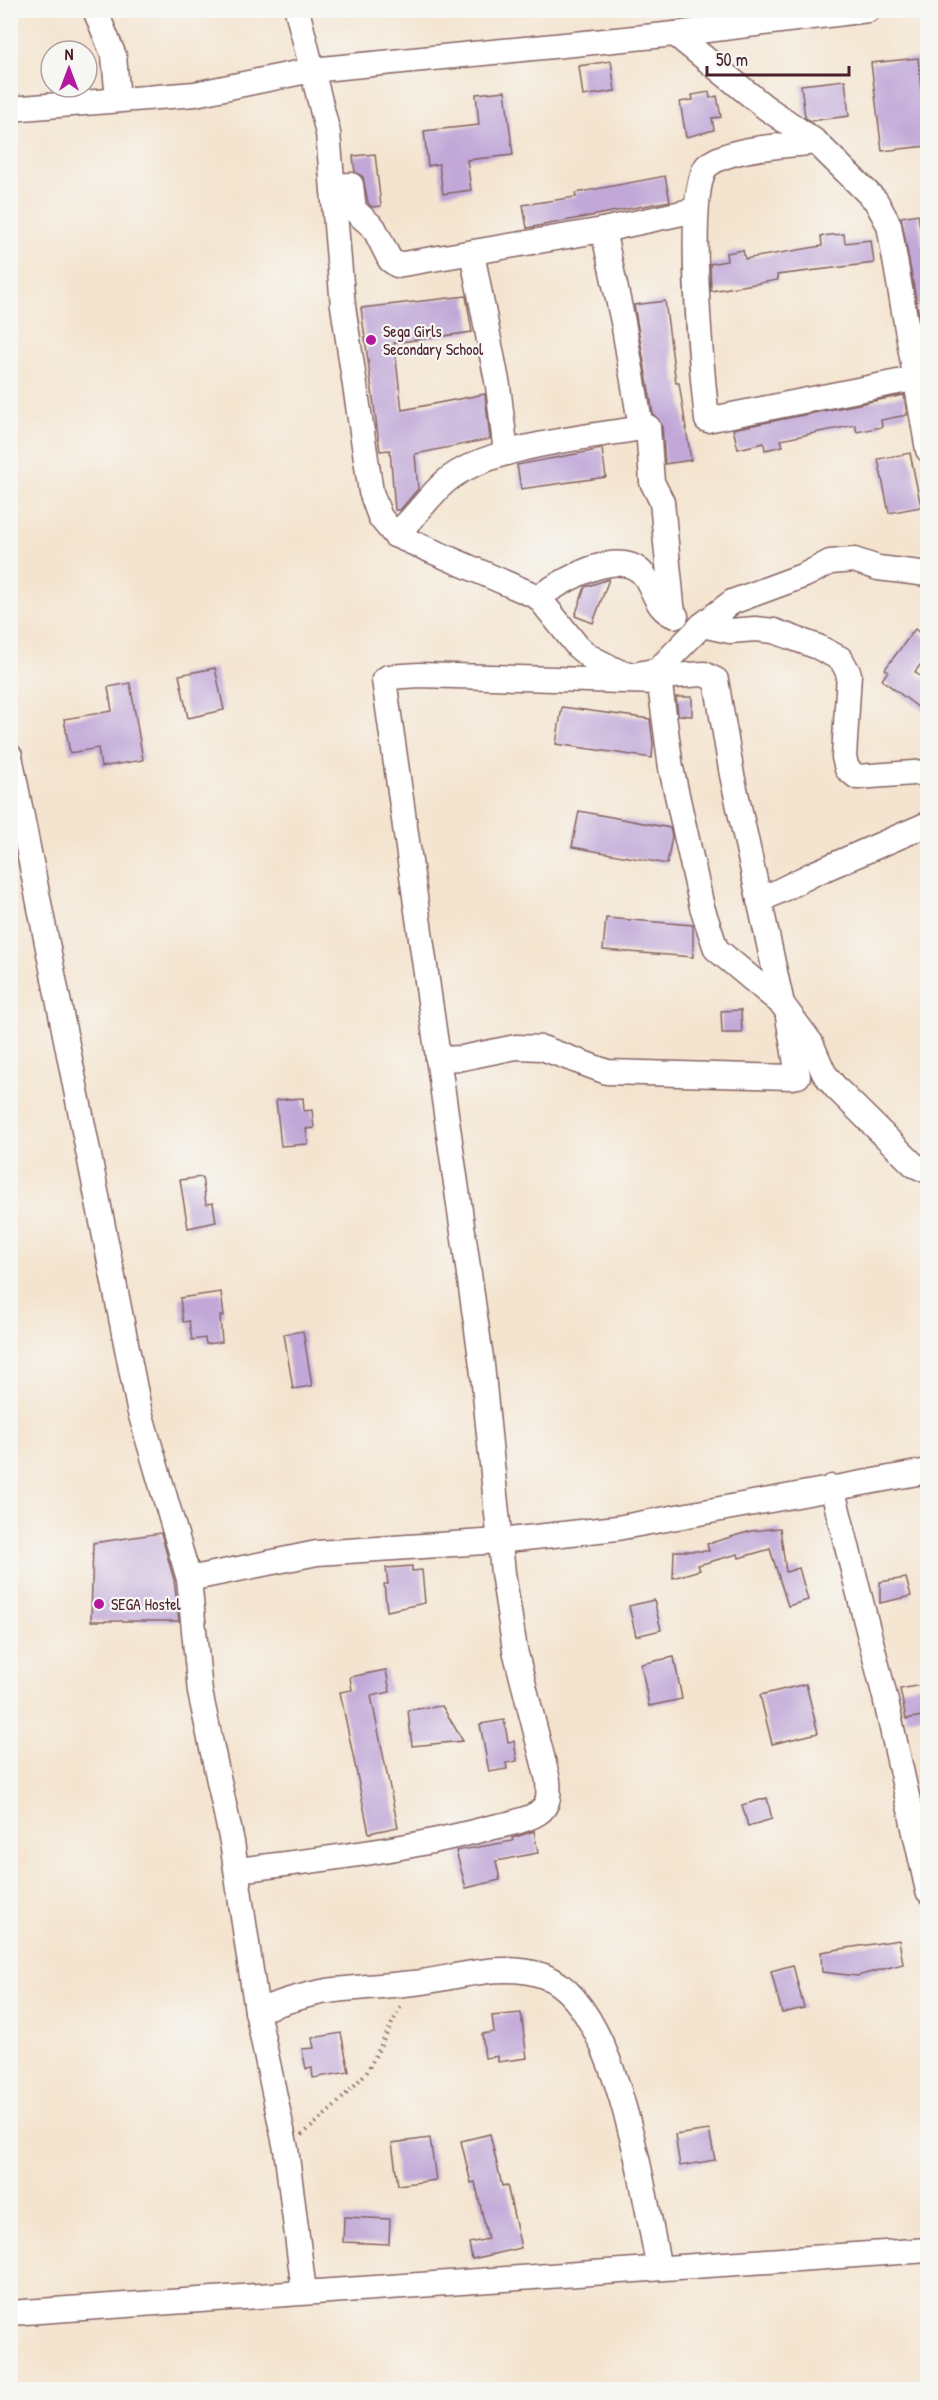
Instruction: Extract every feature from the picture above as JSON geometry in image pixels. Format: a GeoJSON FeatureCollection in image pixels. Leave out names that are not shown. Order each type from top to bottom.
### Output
{"type":"FeatureCollection","features":[{"type":"Feature","properties":{"kind":"street"},"geometry":{"type":"LineString","coordinates":[[95,10],[114,56],[118,100]]}},
{"type":"Feature","properties":{"kind":"street"},"geometry":{"type":"LineString","coordinates":[[297,10],[328,133],[343,306],[371,492],[380,517],[395,535],[538,597],[578,646],[590,657],[619,672],[659,676]]}},
{"type":"Feature","properties":{"kind":"street"},"geometry":{"type":"LineString","coordinates":[[10,109],[195,94],[312,70],[675,34],[868,10]]}},
{"type":"Feature","properties":{"kind":"street"},"geometry":{"type":"LineString","coordinates":[[675,34],[765,108],[816,142],[876,201],[889,225],[913,379],[927,450]]}},
{"type":"Feature","properties":{"kind":"street"},"geometry":{"type":"LineString","coordinates":[[816,142],[721,157],[706,166],[700,176],[696,210],[697,294],[707,420],[913,379]]}},
{"type":"Feature","properties":{"kind":"street"},"geometry":{"type":"LineString","coordinates":[[333,186],[351,185],[354,210],[374,228],[393,263],[402,265],[603,230],[696,210]]}},
{"type":"Feature","properties":{"kind":"street"},"geometry":{"type":"LineString","coordinates":[[603,230],[623,322],[641,428]]}},
{"type":"Feature","properties":{"kind":"street"},"geometry":{"type":"LineString","coordinates":[[472,253],[498,386],[506,453]]}},
{"type":"Feature","properties":{"kind":"street"},"geometry":{"type":"LineString","coordinates":[[395,535],[411,522],[445,481],[473,465],[506,453],[648,426],[651,482],[662,502],[673,615]]}},
{"type":"Feature","properties":{"kind":"street"},"geometry":{"type":"LineString","coordinates":[[927,574],[878,568],[842,559],[732,602],[708,620],[659,676],[671,768],[710,936],[723,957],[784,1008],[810,1043],[824,1073],[836,1089],[914,1165],[927,1171]]}},
{"type":"Feature","properties":{"kind":"street"},"geometry":{"type":"LineString","coordinates":[[538,597],[566,580],[600,566],[616,563],[632,566],[644,575],[662,609],[673,615],[708,620],[730,632],[755,629],[774,632],[841,659],[849,674],[844,757],[847,769],[857,777],[927,772]]}},
{"type":"Feature","properties":{"kind":"street"},"geometry":{"type":"LineString","coordinates":[[237,1870],[391,1849],[456,1837],[525,1819],[539,1812],[549,1800],[548,1780],[515,1650],[499,1540],[482,1365],[438,1059],[384,679],[419,675],[659,676],[704,674],[716,680],[732,775],[798,1076],[607,1072],[542,1048],[516,1047],[462,1058],[438,1059]]}},
{"type":"Feature","properties":{"kind":"street"},"geometry":{"type":"LineString","coordinates":[[10,756],[139,1409],[189,1579],[200,1692],[237,1870],[257,2011],[286,2149],[304,2291]]}},
{"type":"Feature","properties":{"kind":"street"},"geometry":{"type":"LineString","coordinates":[[759,901],[815,873],[927,824]]}},
{"type":"Feature","properties":{"kind":"street"},"geometry":{"type":"LineString","coordinates":[[189,1579],[317,1553],[499,1540],[617,1528],[927,1471]]}},
{"type":"Feature","properties":{"kind":"street"},"geometry":{"type":"LineString","coordinates":[[832,1487],[885,1697],[927,1891]]}},
{"type":"Feature","properties":{"kind":"street"},"geometry":{"type":"LineString","coordinates":[[257,2011],[326,1992],[513,1969],[546,1977],[579,2002],[601,2040],[622,2100],[659,2268]]}},
{"type":"Feature","properties":{"kind":"street"},"geometry":{"type":"LineString","coordinates":[[10,2313],[927,2250]]}},
{"type":"Feature","properties":{"kind":"path"},"geometry":{"type":"LineString","coordinates":[[286,2149],[333,2109],[367,2072],[413,1983]]}},
{"type":"Feature","properties":{"kind":"building"},"geometry":{"type":"Polygon","coordinates":[[[918,58],[927,146],[882,151],[871,63],[918,58]]]}},
{"type":"Feature","properties":{"kind":"building"},"geometry":{"type":"Polygon","coordinates":[[[611,61],[615,91],[583,96],[579,66],[611,61]]]}},
{"type":"Feature","properties":{"kind":"building"},"geometry":{"type":"Polygon","coordinates":[[[845,80],[849,116],[810,121],[805,117],[801,85],[845,80]]]}},
{"type":"Feature","properties":{"kind":"building"},"geometry":{"type":"Polygon","coordinates":[[[505,91],[513,155],[467,160],[471,190],[443,194],[439,164],[428,166],[424,131],[479,125],[476,94],[505,91]]]}},
{"type":"Feature","properties":{"kind":"building"},"geometry":{"type":"Polygon","coordinates":[[[709,92],[710,98],[717,96],[721,117],[712,118],[714,130],[686,137],[680,102],[693,100],[692,95],[709,92]]]}},
{"type":"Feature","properties":{"kind":"building"},"geometry":{"type":"Polygon","coordinates":[[[375,154],[381,206],[372,207],[368,203],[363,177],[355,172],[353,156],[375,154]]]}},
{"type":"Feature","properties":{"kind":"building"},"geometry":{"type":"Polygon","coordinates":[[[665,176],[670,201],[527,228],[523,205],[576,197],[575,193],[665,176]]]}},
{"type":"Feature","properties":{"kind":"building"},"geometry":{"type":"Polygon","coordinates":[[[918,214],[923,248],[927,247],[927,337],[923,337],[901,217],[918,214]]]}},
{"type":"Feature","properties":{"kind":"building"},"geometry":{"type":"Polygon","coordinates":[[[844,234],[845,243],[871,240],[874,263],[777,275],[778,280],[711,291],[710,264],[727,261],[726,253],[743,250],[745,259],[822,246],[821,236],[844,234]]]}},
{"type":"Feature","properties":{"kind":"building"},"geometry":{"type":"Polygon","coordinates":[[[466,296],[472,332],[394,343],[402,410],[485,394],[490,439],[415,454],[418,489],[400,510],[395,510],[390,450],[380,451],[361,308],[466,296]]]}},
{"type":"Feature","properties":{"kind":"building"},"geometry":{"type":"Polygon","coordinates":[[[665,301],[676,383],[679,383],[691,460],[665,464],[662,425],[653,414],[634,305],[665,301]]]}},
{"type":"Feature","properties":{"kind":"building"},"geometry":{"type":"Polygon","coordinates":[[[904,395],[907,415],[881,420],[882,427],[857,432],[855,425],[781,440],[783,446],[765,450],[764,443],[738,449],[733,429],[904,395]]]}},
{"type":"Feature","properties":{"kind":"building"},"geometry":{"type":"Polygon","coordinates":[[[602,449],[606,477],[521,489],[517,465],[602,449]]]}},
{"type":"Feature","properties":{"kind":"building"},"geometry":{"type":"Polygon","coordinates":[[[910,453],[921,507],[889,513],[878,459],[910,453]]]}},
{"type":"Feature","properties":{"kind":"building"},"geometry":{"type":"Polygon","coordinates":[[[609,579],[593,623],[575,616],[585,587],[609,579]]]}},
{"type":"Feature","properties":{"kind":"building"},"geometry":{"type":"Polygon","coordinates":[[[915,629],[927,639],[927,656],[915,672],[927,682],[927,714],[882,680],[888,671],[885,669],[915,629]]]}},
{"type":"Feature","properties":{"kind":"building"},"geometry":{"type":"Polygon","coordinates":[[[215,668],[224,710],[188,718],[179,675],[215,668]]]}},
{"type":"Feature","properties":{"kind":"building"},"geometry":{"type":"Polygon","coordinates":[[[130,683],[143,760],[101,767],[98,748],[70,753],[64,719],[112,711],[108,687],[130,683]]]}},
{"type":"Feature","properties":{"kind":"building"},"geometry":{"type":"Polygon","coordinates":[[[676,697],[692,697],[692,716],[678,715],[676,697]]]}},
{"type":"Feature","properties":{"kind":"building"},"geometry":{"type":"Polygon","coordinates":[[[562,707],[650,719],[652,758],[556,744],[562,707]]]}},
{"type":"Feature","properties":{"kind":"building"},"geometry":{"type":"Polygon","coordinates":[[[579,811],[670,828],[672,836],[667,864],[572,847],[579,811]]]}},
{"type":"Feature","properties":{"kind":"building"},"geometry":{"type":"Polygon","coordinates":[[[606,918],[693,925],[693,957],[603,950],[606,918]]]}},
{"type":"Feature","properties":{"kind":"building"},"geometry":{"type":"Polygon","coordinates":[[[741,1010],[742,1033],[722,1033],[721,1011],[741,1010]]]}},
{"type":"Feature","properties":{"kind":"building"},"geometry":{"type":"Polygon","coordinates":[[[303,1098],[304,1111],[312,1110],[314,1128],[306,1129],[308,1144],[281,1146],[276,1100],[303,1098]]]}},
{"type":"Feature","properties":{"kind":"building"},"geometry":{"type":"Polygon","coordinates":[[[202,1177],[206,1204],[213,1203],[216,1222],[188,1228],[180,1180],[202,1177]]]}},
{"type":"Feature","properties":{"kind":"building"},"geometry":{"type":"Polygon","coordinates":[[[221,1292],[224,1316],[220,1316],[222,1342],[206,1344],[205,1338],[192,1340],[189,1321],[183,1322],[180,1298],[221,1292]]]}},
{"type":"Feature","properties":{"kind":"building"},"geometry":{"type":"Polygon","coordinates":[[[303,1331],[312,1386],[293,1389],[284,1334],[303,1331]]]}},
{"type":"Feature","properties":{"kind":"building"},"geometry":{"type":"Polygon","coordinates":[[[780,1528],[786,1572],[799,1568],[808,1600],[788,1606],[770,1549],[739,1558],[738,1554],[698,1565],[700,1570],[673,1578],[674,1551],[709,1551],[707,1544],[751,1531],[780,1528]]]}},
{"type":"Feature","properties":{"kind":"building"},"geometry":{"type":"Polygon","coordinates":[[[161,1533],[174,1580],[179,1621],[91,1621],[93,1543],[161,1533]]]}},
{"type":"Feature","properties":{"kind":"building"},"geometry":{"type":"Polygon","coordinates":[[[412,1566],[412,1571],[422,1570],[425,1603],[387,1611],[384,1584],[388,1584],[386,1568],[412,1566]]]}},
{"type":"Feature","properties":{"kind":"building"},"geometry":{"type":"Polygon","coordinates":[[[906,1578],[911,1596],[880,1603],[880,1582],[906,1578]]]}},
{"type":"Feature","properties":{"kind":"building"},"geometry":{"type":"Polygon","coordinates":[[[654,1600],[661,1630],[636,1636],[629,1606],[654,1600]]]}},
{"type":"Feature","properties":{"kind":"building"},"geometry":{"type":"Polygon","coordinates":[[[674,1657],[682,1699],[649,1706],[641,1664],[674,1657]]]}},
{"type":"Feature","properties":{"kind":"building"},"geometry":{"type":"Polygon","coordinates":[[[386,1670],[390,1692],[371,1696],[398,1827],[369,1833],[340,1692],[352,1690],[350,1677],[386,1670]]]}},
{"type":"Feature","properties":{"kind":"building"},"geometry":{"type":"Polygon","coordinates":[[[806,1684],[818,1733],[772,1744],[760,1695],[806,1684]]]}},
{"type":"Feature","properties":{"kind":"building"},"geometry":{"type":"Polygon","coordinates":[[[927,1684],[927,1715],[906,1719],[900,1689],[927,1684]]]}},
{"type":"Feature","properties":{"kind":"building"},"geometry":{"type":"Polygon","coordinates":[[[442,1706],[463,1741],[412,1746],[408,1710],[442,1706]]]}},
{"type":"Feature","properties":{"kind":"building"},"geometry":{"type":"Polygon","coordinates":[[[504,1720],[508,1742],[514,1741],[517,1761],[506,1763],[507,1769],[489,1772],[480,1724],[504,1720]]]}},
{"type":"Feature","properties":{"kind":"building"},"geometry":{"type":"Polygon","coordinates":[[[767,1798],[772,1819],[748,1826],[742,1805],[767,1798]]]}},
{"type":"Feature","properties":{"kind":"building"},"geometry":{"type":"Polygon","coordinates":[[[534,1831],[538,1853],[496,1861],[500,1880],[466,1888],[456,1851],[513,1841],[512,1838],[534,1831]]]}},
{"type":"Feature","properties":{"kind":"building"},"geometry":{"type":"Polygon","coordinates":[[[899,1940],[903,1964],[857,1976],[822,1972],[821,1952],[899,1940]]]}},
{"type":"Feature","properties":{"kind":"building"},"geometry":{"type":"Polygon","coordinates":[[[793,1965],[804,2008],[782,2013],[771,1971],[793,1965]]]}},
{"type":"Feature","properties":{"kind":"building"},"geometry":{"type":"Polygon","coordinates":[[[521,2013],[527,2058],[498,2062],[498,2056],[485,2058],[482,2034],[494,2032],[492,2016],[521,2013]]]}},
{"type":"Feature","properties":{"kind":"building"},"geometry":{"type":"Polygon","coordinates":[[[341,2033],[349,2072],[313,2078],[312,2068],[306,2069],[302,2049],[314,2048],[312,2038],[341,2033]]]}},
{"type":"Feature","properties":{"kind":"building"},"geometry":{"type":"Polygon","coordinates":[[[709,2130],[715,2160],[680,2166],[675,2135],[709,2130]]]}},
{"type":"Feature","properties":{"kind":"building"},"geometry":{"type":"Polygon","coordinates":[[[490,2134],[502,2186],[507,2185],[521,2248],[472,2259],[469,2243],[488,2239],[475,2182],[471,2183],[461,2141],[490,2134]]]}},
{"type":"Feature","properties":{"kind":"building"},"geometry":{"type":"Polygon","coordinates":[[[430,2138],[436,2180],[398,2185],[392,2143],[430,2138]]]}},
{"type":"Feature","properties":{"kind":"building"},"geometry":{"type":"Polygon","coordinates":[[[344,2217],[390,2219],[389,2244],[343,2242],[344,2217]]]}},
{"type":"Feature","properties":{"kind":"place","name":"Sega Girls Secondary School"},"geometry":{"type":"Point","coordinates":[371,340]}},
{"type":"Feature","properties":{"kind":"place","name":"SEGA Hostel"},"geometry":{"type":"Point","coordinates":[99,1604]}}]}
